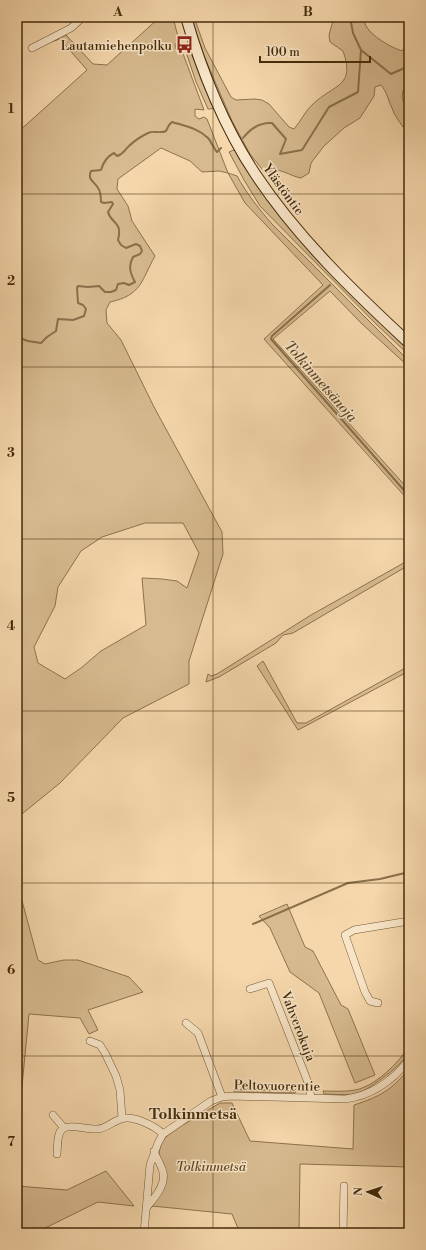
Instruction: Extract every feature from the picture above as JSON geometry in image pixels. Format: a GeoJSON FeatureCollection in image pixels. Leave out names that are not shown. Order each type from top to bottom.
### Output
{"type":"FeatureCollection","features":[{"type":"Feature","properties":{"kind":"main road","name":"Ylästöntie"},"geometry":{"type":"LineString","coordinates":[[186,17],[201,63],[227,122],[256,175],[292,222],[336,271],[409,343]]}},
{"type":"Feature","properties":{"kind":"street"},"geometry":{"type":"LineString","coordinates":[[32,48],[71,28],[83,17]]}},
{"type":"Feature","properties":{"kind":"street"},"geometry":{"type":"LineString","coordinates":[[378,1004],[370,1001],[365,992],[345,935],[354,930],[409,921]]}},
{"type":"Feature","properties":{"kind":"street","name":"Vahverokuja"},"geometry":{"type":"LineString","coordinates":[[250,989],[269,983],[309,1085],[311,1098]]}},
{"type":"Feature","properties":{"kind":"street"},"geometry":{"type":"LineString","coordinates":[[186,1023],[198,1033],[222,1096]]}},
{"type":"Feature","properties":{"kind":"street"},"geometry":{"type":"LineString","coordinates":[[90,1041],[100,1045],[116,1076],[120,1090],[122,1118]]}},
{"type":"Feature","properties":{"kind":"street","name":"Peltovuorentie"},"geometry":{"type":"LineString","coordinates":[[144,1233],[148,1178],[154,1151],[163,1134],[211,1101],[222,1096],[346,1099],[366,1094],[381,1086],[409,1060]]}},
{"type":"Feature","properties":{"kind":"street"},"geometry":{"type":"LineString","coordinates":[[53,1115],[64,1128]]}},
{"type":"Feature","properties":{"kind":"street"},"geometry":{"type":"LineString","coordinates":[[57,1154],[58,1138],[64,1128],[69,1127],[99,1129],[122,1118],[146,1123],[157,1128],[163,1134]]}},
{"type":"Feature","properties":{"kind":"street","name":"Peltovuorentie"},"geometry":{"type":"LineString","coordinates":[[147,1207],[159,1190],[163,1180],[163,1170],[154,1151]]}},
{"type":"Feature","properties":{"kind":"street"},"geometry":{"type":"LineString","coordinates":[[343,1233],[344,1186]]}},
{"type":"Feature","properties":{"kind":"green space"},"geometry":{"type":"Polygon","coordinates":[[[160,17],[173,17],[179,41],[175,44],[176,49],[180,47],[182,51],[204,110],[195,109],[195,116],[199,119],[204,117],[207,119],[228,173],[219,171],[202,172],[190,161],[161,148],[118,179],[117,189],[128,206],[132,221],[155,256],[143,280],[135,291],[121,299],[110,302],[106,310],[107,323],[121,340],[154,407],[222,532],[223,554],[189,661],[189,684],[123,718],[60,783],[17,818],[17,133],[87,70],[60,39],[51,41],[66,35],[93,64],[107,65],[160,17]],[[145,523],[102,537],[81,551],[58,587],[55,606],[34,647],[38,663],[65,679],[101,651],[146,625],[142,578],[177,581],[187,588],[199,553],[183,523],[145,523]]]}},
{"type":"Feature","properties":{"kind":"green space"},"geometry":{"type":"Polygon","coordinates":[[[190,17],[194,17],[205,48],[231,97],[236,100],[262,100],[269,104],[289,127],[294,129],[310,107],[321,97],[341,84],[345,78],[347,72],[343,51],[330,42],[329,35],[334,17],[364,17],[367,28],[372,33],[384,42],[402,51],[407,45],[409,36],[409,86],[403,91],[402,97],[409,112],[409,128],[403,127],[397,118],[381,85],[375,87],[374,96],[360,118],[344,128],[324,146],[311,163],[309,173],[301,178],[271,170],[270,179],[250,154],[232,121],[204,56],[190,17]]]}},
{"type":"Feature","properties":{"kind":"green space"},"geometry":{"type":"Polygon","coordinates":[[[188,48],[197,65],[215,108],[208,109],[196,82],[185,49],[188,48]]]}},
{"type":"Feature","properties":{"kind":"green space"},"geometry":{"type":"Polygon","coordinates":[[[236,149],[331,272],[409,351],[409,355],[376,324],[260,206],[229,152],[236,149]]]}},
{"type":"Feature","properties":{"kind":"green space"},"geometry":{"type":"Polygon","coordinates":[[[228,173],[237,176],[253,201],[272,224],[409,361],[409,367],[361,323],[330,291],[273,339],[409,490],[409,501],[264,339],[323,285],[245,203],[228,173]]]}},
{"type":"Feature","properties":{"kind":"green space"},"geometry":{"type":"Polygon","coordinates":[[[409,560],[409,565],[293,633],[283,635],[276,643],[219,677],[206,682],[208,674],[211,676],[217,674],[311,615],[409,560]]]}},
{"type":"Feature","properties":{"kind":"green space"},"geometry":{"type":"Polygon","coordinates":[[[263,661],[297,723],[306,723],[409,666],[409,671],[298,730],[257,666],[263,661]]]}},
{"type":"Feature","properties":{"kind":"green space"},"geometry":{"type":"Polygon","coordinates":[[[17,882],[38,960],[45,964],[64,960],[78,960],[129,977],[143,992],[88,1010],[98,1030],[89,1034],[80,1018],[29,1014],[17,1138],[17,882]]]}},
{"type":"Feature","properties":{"kind":"green space"},"geometry":{"type":"Polygon","coordinates":[[[287,904],[305,947],[313,951],[341,1005],[348,1009],[375,1075],[355,1083],[319,993],[290,972],[270,928],[259,916],[287,904]]]}},
{"type":"Feature","properties":{"kind":"green space"},"geometry":{"type":"Polygon","coordinates":[[[409,1046],[409,1052],[401,1062],[386,1075],[363,1091],[341,1095],[324,1094],[323,1091],[351,1091],[370,1084],[393,1067],[409,1046]]]}},
{"type":"Feature","properties":{"kind":"green space","name":"Tolkinmetsä"},"geometry":{"type":"Polygon","coordinates":[[[409,1069],[409,1167],[300,1164],[299,1233],[240,1233],[232,1214],[152,1206],[162,1190],[159,1152],[162,1142],[167,1136],[181,1126],[220,1103],[232,1103],[250,1141],[353,1149],[354,1105],[371,1099],[384,1092],[396,1083],[409,1069]]]}},
{"type":"Feature","properties":{"kind":"green space"},"geometry":{"type":"Polygon","coordinates":[[[234,1089],[296,1091],[295,1093],[234,1092],[234,1089]]]}},
{"type":"Feature","properties":{"kind":"green space"},"geometry":{"type":"Polygon","coordinates":[[[106,1171],[134,1206],[98,1202],[35,1233],[17,1233],[17,1186],[67,1190],[106,1171]]]}},
{"type":"Feature","properties":{"kind":"waterway"},"geometry":{"type":"LineString","coordinates":[[350,17],[353,33],[361,50]]}},
{"type":"Feature","properties":{"kind":"waterway"},"geometry":{"type":"LineString","coordinates":[[243,138],[256,126],[272,123],[286,139],[280,154],[302,150],[329,107],[358,92],[361,50],[391,74],[409,66]]}},
{"type":"Feature","properties":{"kind":"waterway"},"geometry":{"type":"LineString","coordinates":[[17,337],[28,341],[41,343],[56,331],[58,319],[73,320],[84,316],[86,309],[83,305],[78,303],[78,286],[99,286],[105,292],[111,292],[116,290],[118,284],[124,283],[129,285],[135,282],[131,273],[130,263],[133,257],[140,254],[142,251],[140,246],[136,244],[126,248],[121,245],[118,240],[118,226],[109,216],[108,212],[113,204],[112,202],[101,202],[100,191],[90,178],[91,171],[101,170],[104,162],[110,156],[114,153],[117,156],[121,154],[133,142],[146,134],[150,132],[166,131],[172,122],[200,132],[209,140],[217,152],[221,148]]}},
{"type":"Feature","properties":{"kind":"waterway","name":"Tolkinmetsänoja"},"geometry":{"type":"LineString","coordinates":[[330,285],[272,336],[271,339],[409,496]]}},
{"type":"Feature","properties":{"kind":"waterway","name":"Tolkinmetsänoja"},"geometry":{"type":"LineString","coordinates":[[253,924],[348,883],[380,879],[409,872]]}},
{"type":"Feature","properties":{"kind":"place","name":"Lautamiehenpolku"},"geometry":{"type":"Point","coordinates":[185,45]}},
{"type":"Feature","properties":{"kind":"district","name":"Tolkinmetsä"},"geometry":{"type":"Point","coordinates":[193,1114]}}]}
